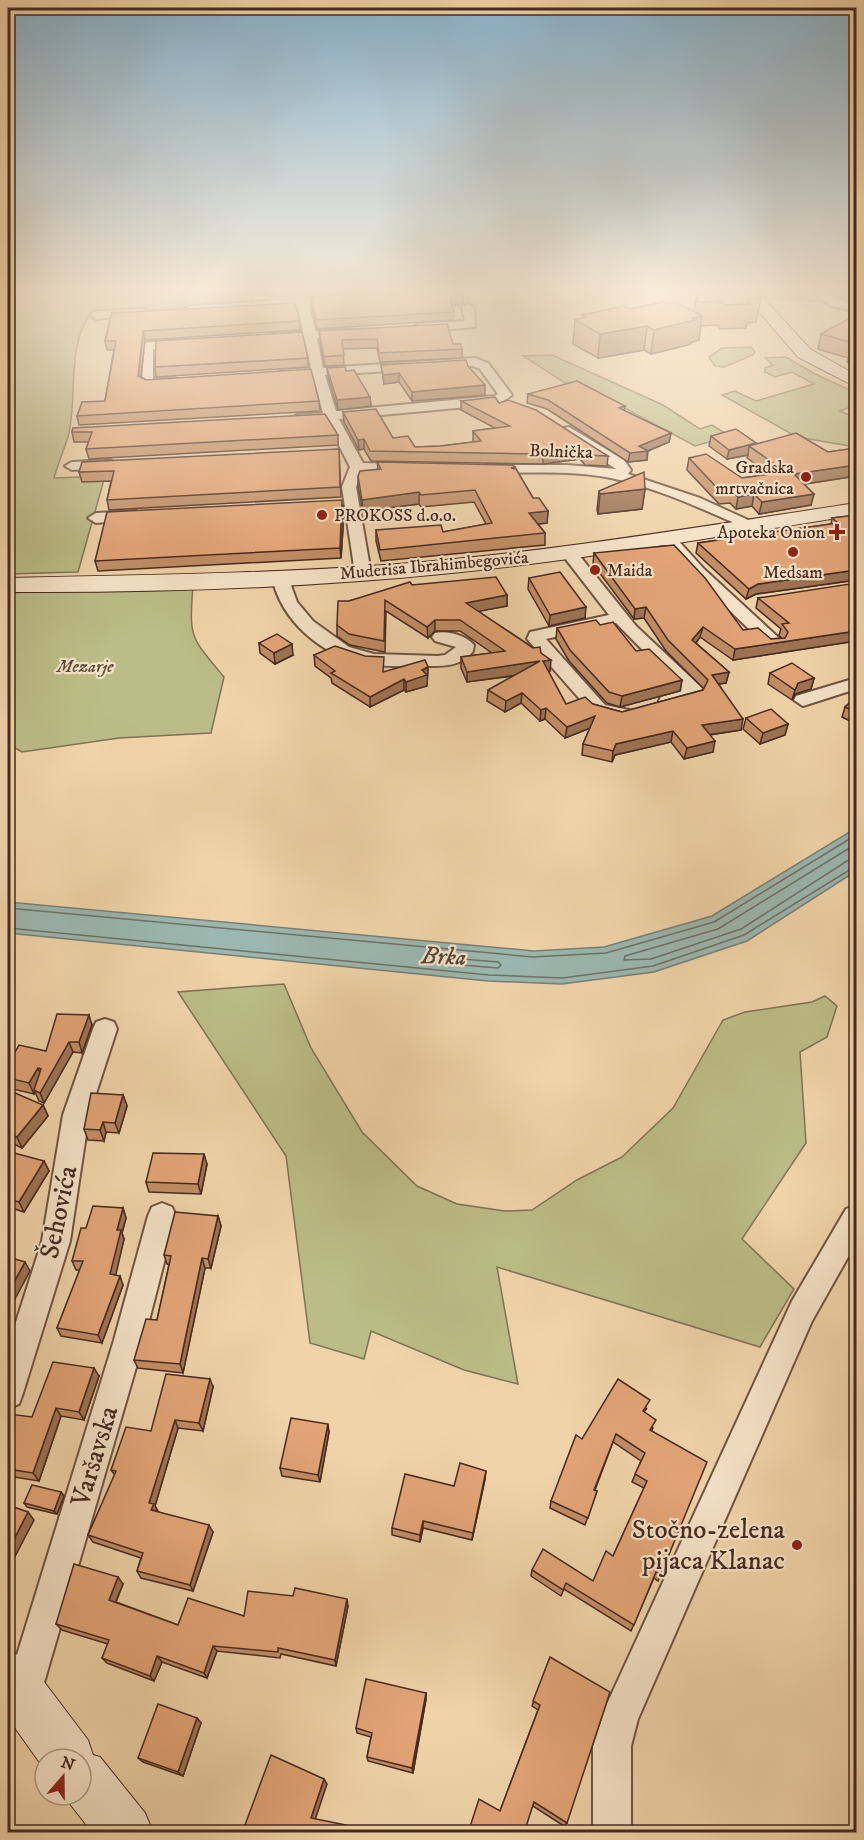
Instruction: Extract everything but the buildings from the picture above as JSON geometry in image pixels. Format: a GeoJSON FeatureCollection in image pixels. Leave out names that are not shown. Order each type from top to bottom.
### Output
{"type":"FeatureCollection","features":[{"type":"Feature","properties":{"kind":"main road","name":"Muderisa Ibrahimbegovića"},"geometry":{"type":"LineString","coordinates":[[8,585],[363,573],[569,553],[854,512]]}},
{"type":"Feature","properties":{"kind":"main road"},"geometry":{"type":"LineString","coordinates":[[15,1685],[60,1747]]}},
{"type":"Feature","properties":{"kind":"main road"},"geometry":{"type":"LineString","coordinates":[[93,1791],[126,1833]]}},
{"type":"Feature","properties":{"kind":"street"},"geometry":{"type":"LineString","coordinates":[[147,377],[147,383],[184,381]]}},
{"type":"Feature","properties":{"kind":"street"},"geometry":{"type":"LineString","coordinates":[[320,377],[346,451],[357,467]]}},
{"type":"Feature","properties":{"kind":"street"},"geometry":{"type":"LineString","coordinates":[[284,420],[499,400],[505,395],[492,377]]}},
{"type":"Feature","properties":{"kind":"street","name":"Bolnička"},"geometry":{"type":"LineString","coordinates":[[499,400],[520,407]]}},
{"type":"Feature","properties":{"kind":"street","name":"Bolnička"},"geometry":{"type":"LineString","coordinates":[[558,425],[619,463],[624,470],[619,475]]}},
{"type":"Feature","properties":{"kind":"street"},"geometry":{"type":"LineString","coordinates":[[72,466],[130,463]]}},
{"type":"Feature","properties":{"kind":"street"},"geometry":{"type":"LineString","coordinates":[[357,467],[417,468]]}},
{"type":"Feature","properties":{"kind":"street"},"geometry":{"type":"LineString","coordinates":[[357,467],[344,503],[363,573]]}},
{"type":"Feature","properties":{"kind":"street","name":"Bolnička"},"geometry":{"type":"LineString","coordinates":[[477,469],[593,471],[619,475],[720,511],[751,525]]}},
{"type":"Feature","properties":{"kind":"street"},"geometry":{"type":"LineString","coordinates":[[96,518],[154,515]]}},
{"type":"Feature","properties":{"kind":"street"},"geometry":{"type":"LineString","coordinates":[[669,540],[698,573],[774,643]]}},
{"type":"Feature","properties":{"kind":"street"},"geometry":{"type":"LineString","coordinates":[[569,553],[642,642],[695,692],[620,715],[599,709],[536,639],[536,636],[621,617]]}},
{"type":"Feature","properties":{"kind":"street"},"geometry":{"type":"LineString","coordinates":[[280,577],[281,590],[297,617],[355,656],[438,661],[449,660],[464,651],[465,645],[459,641],[441,637]]}},
{"type":"Feature","properties":{"kind":"street"},"geometry":{"type":"LineString","coordinates":[[803,700],[856,682]]}},
{"type":"Feature","properties":{"kind":"street","name":"Šehovića"},"geometry":{"type":"LineString","coordinates":[[8,1394],[56,1241],[76,1115],[105,1029]]}},
{"type":"Feature","properties":{"kind":"street","name":"Varšavska"},"geometry":{"type":"LineString","coordinates":[[15,1685],[129,1340],[162,1216]]}},
{"type":"Feature","properties":{"kind":"street"},"geometry":{"type":"LineString","coordinates":[[612,1833],[612,1746],[620,1717],[802,1311],[856,1218]]}},
{"type":"Feature","properties":{"kind":"green space"},"geometry":{"type":"Polygon","coordinates":[[[8,377],[74,377],[69,433],[54,478],[105,476],[78,572],[8,574],[8,377]]]}},
{"type":"Feature","properties":{"kind":"green space"},"geometry":{"type":"Polygon","coordinates":[[[555,377],[601,377],[663,405],[700,429],[712,425],[730,436],[695,446],[578,383],[565,383],[555,377]]]}},
{"type":"Feature","properties":{"kind":"green space"},"geometry":{"type":"Polygon","coordinates":[[[801,377],[821,377],[856,393],[856,405],[840,411],[856,418],[856,447],[797,437],[722,395],[735,391],[756,401],[814,384],[801,377]]]}},
{"type":"Feature","properties":{"kind":"green space","name":"Mezarje"},"geometry":{"type":"Polygon","coordinates":[[[193,585],[191,616],[194,636],[204,653],[224,677],[211,733],[119,738],[22,752],[8,744],[8,593],[193,585]]]}},
{"type":"Feature","properties":{"kind":"green space"},"geometry":{"type":"Polygon","coordinates":[[[284,984],[311,1048],[362,1132],[417,1186],[457,1204],[505,1211],[532,1210],[577,1180],[622,1157],[673,1108],[723,1020],[745,1012],[812,1002],[825,996],[837,1006],[827,1037],[800,1052],[806,1143],[742,1239],[794,1289],[760,1347],[497,1267],[518,1384],[464,1370],[371,1331],[364,1359],[310,1343],[286,1156],[178,992],[284,984]]]}},
{"type":"Feature","properties":{"kind":"water","name":"Brka"},"geometry":{"type":"Polygon","coordinates":[[[856,828],[856,871],[747,941],[654,972],[562,984],[488,981],[8,933],[8,902],[534,951],[604,947],[712,916],[856,828]]]}},
{"type":"Feature","properties":{"kind":"place","name":"Gradska mrtvačnica"},"geometry":{"type":"Point","coordinates":[806,477]}},
{"type":"Feature","properties":{"kind":"place","name":"PROKOSS d.o.o."},"geometry":{"type":"Point","coordinates":[322,515]}},
{"type":"Feature","properties":{"kind":"place","name":"Apoteka Onion"},"geometry":{"type":"Point","coordinates":[837,532]}},
{"type":"Feature","properties":{"kind":"place","name":"Medsam"},"geometry":{"type":"Point","coordinates":[793,552]}},
{"type":"Feature","properties":{"kind":"place","name":"Maida"},"geometry":{"type":"Point","coordinates":[595,570]}},
{"type":"Feature","properties":{"kind":"place","name":"Stočno-zelena pijaca Klanac"},"geometry":{"type":"Point","coordinates":[797,1545]}}]}
